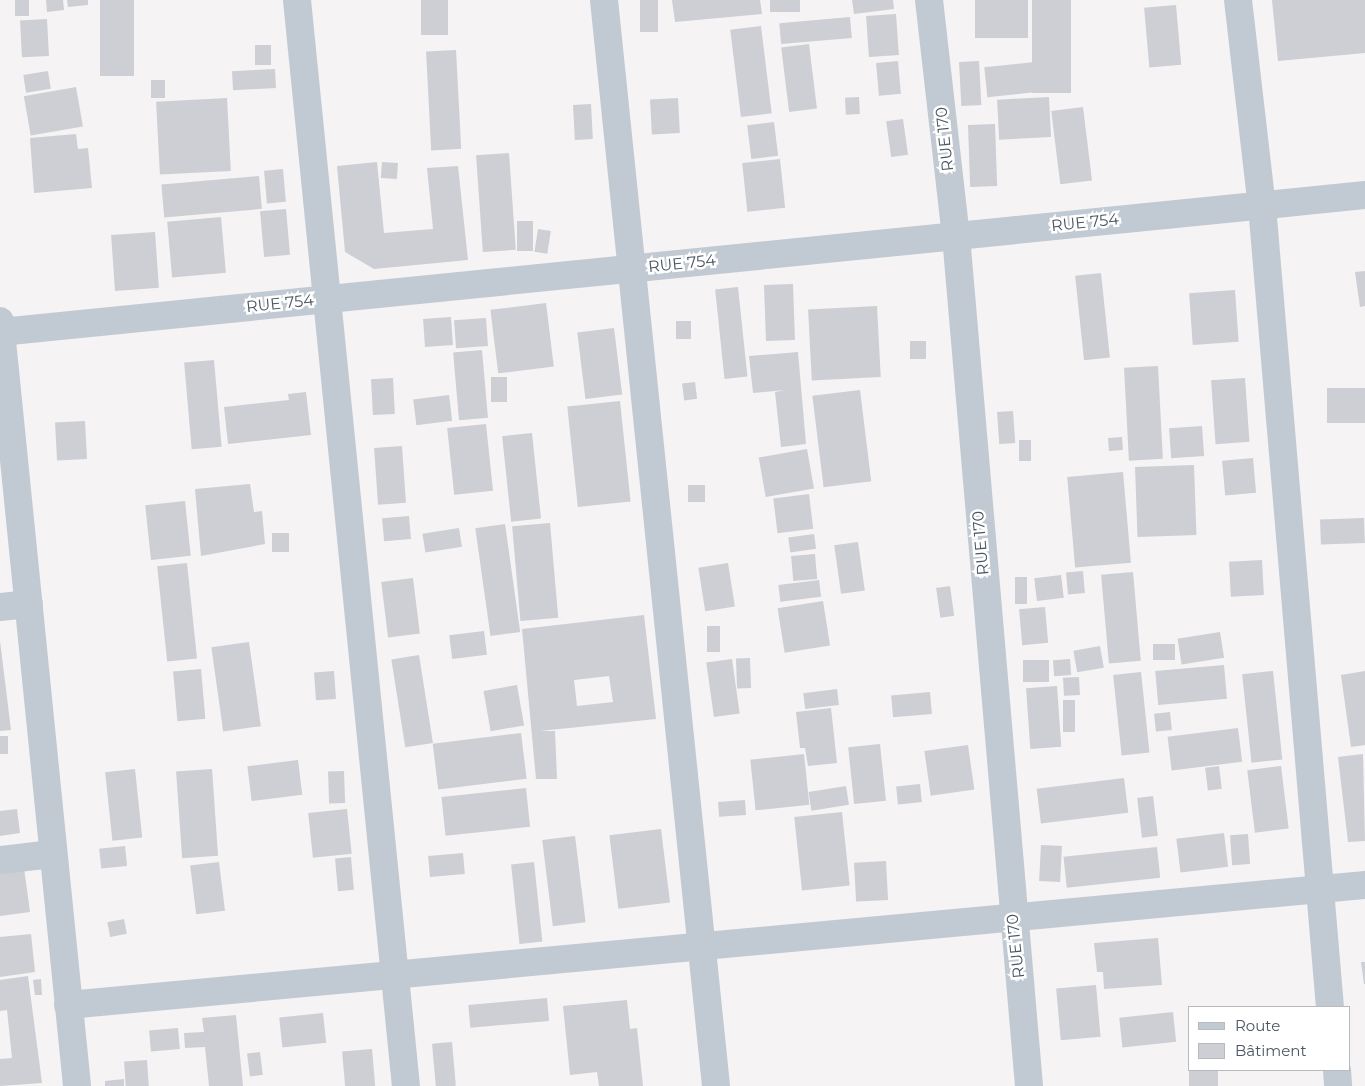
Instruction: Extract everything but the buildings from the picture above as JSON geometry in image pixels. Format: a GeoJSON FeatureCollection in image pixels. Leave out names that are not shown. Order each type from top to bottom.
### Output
{"type":"FeatureCollection","features":[{"type":"Feature","properties":{"kind":"street"},"geometry":{"type":"LineString","coordinates":[[297,0],[406,1086]]}},
{"type":"Feature","properties":{"kind":"street"},"geometry":{"type":"LineString","coordinates":[[604,0],[716,1086]]}},
{"type":"Feature","properties":{"kind":"street","name":"RUE 170"},"geometry":{"type":"LineString","coordinates":[[929,0],[956,236],[1013,918],[1029,1086]]}},
{"type":"Feature","properties":{"kind":"street"},"geometry":{"type":"LineString","coordinates":[[1238,0],[1262,206],[1330,1006]]}},
{"type":"Feature","properties":{"kind":"street","name":"RUE 754"},"geometry":{"type":"LineString","coordinates":[[0,328],[327,300],[1365,195]]}},
{"type":"Feature","properties":{"kind":"street"},"geometry":{"type":"LineString","coordinates":[[0,328],[77,1086]]}},
{"type":"Feature","properties":{"kind":"street"},"geometry":{"type":"LineString","coordinates":[[0,607],[28,604]]}},
{"type":"Feature","properties":{"kind":"street"},"geometry":{"type":"LineString","coordinates":[[0,860],[53,854]]}},
{"type":"Feature","properties":{"kind":"street"},"geometry":{"type":"LineString","coordinates":[[68,1005],[1365,885]]}},
{"type":"Feature","properties":{"kind":"street"},"geometry":{"type":"LineString","coordinates":[[1337,1071],[1338,1086]]}}]}
